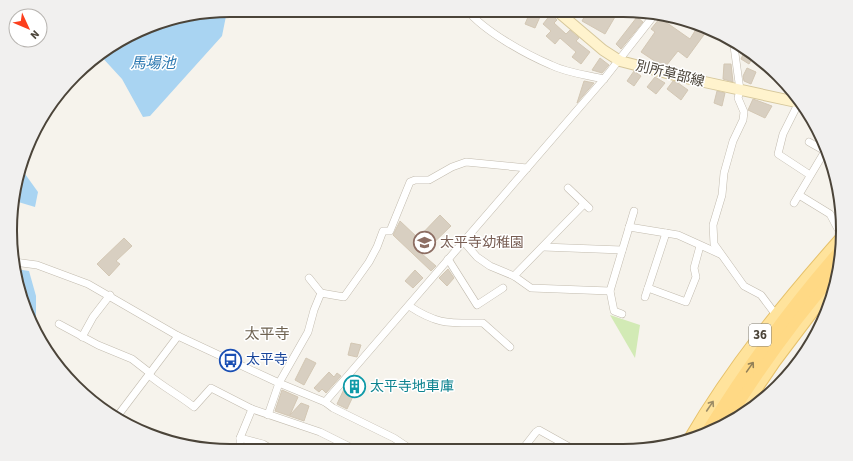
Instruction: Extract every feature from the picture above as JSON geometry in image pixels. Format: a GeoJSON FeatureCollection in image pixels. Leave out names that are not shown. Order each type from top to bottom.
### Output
{"type":"FeatureCollection","features":[{"type":"Feature","properties":{"kind":"highway"},"geometry":{"type":"LineString","coordinates":[[713,424],[765,345],[795,305],[834,258]]}},
{"type":"Feature","properties":{"kind":"highway"},"geometry":{"type":"LineString","coordinates":[[731,414],[801,313],[831,278]]}},
{"type":"Feature","properties":{"kind":"main road","name":"別所草部線"},"geometry":{"type":"LineString","coordinates":[[564,17],[603,50],[620,61],[686,78],[792,101]]}},
{"type":"Feature","properties":{"kind":"main road","name":"36"},"geometry":{"type":"LineString","coordinates":[[695,432],[728,380],[776,315],[836,245]]}},
{"type":"Feature","properties":{"kind":"main road","name":"36"},"geometry":{"type":"LineString","coordinates":[[744,405],[778,356],[827,291]]}},
{"type":"Feature","properties":{"kind":"street"},"geometry":{"type":"LineString","coordinates":[[473,17],[493,33],[552,66],[604,79]]}},
{"type":"Feature","properties":{"kind":"street"},"geometry":{"type":"LineString","coordinates":[[325,402],[620,61],[651,19]]}},
{"type":"Feature","properties":{"kind":"street"},"geometry":{"type":"LineString","coordinates":[[734,49],[740,90],[738,98],[744,112],[744,120],[733,141],[724,173],[722,195],[713,225],[714,244],[744,286],[761,295],[776,315]]}},
{"type":"Feature","properties":{"kind":"street"},"geometry":{"type":"LineString","coordinates":[[797,108],[783,134],[778,154],[810,175]]}},
{"type":"Feature","properties":{"kind":"street"},"geometry":{"type":"LineString","coordinates":[[809,142],[819,148]]}},
{"type":"Feature","properties":{"kind":"street"},"geometry":{"type":"LineString","coordinates":[[794,203],[822,155]]}},
{"type":"Feature","properties":{"kind":"street"},"geometry":{"type":"LineString","coordinates":[[310,278],[321,293],[344,297],[369,262],[383,231],[390,231],[410,182],[414,180],[429,180],[452,167],[466,162],[527,168]]}},
{"type":"Feature","properties":{"kind":"street"},"geometry":{"type":"LineString","coordinates":[[514,276],[542,247],[587,206],[568,188]]}},
{"type":"Feature","properties":{"kind":"street"},"geometry":{"type":"LineString","coordinates":[[798,195],[830,214],[836,225]]}},
{"type":"Feature","properties":{"kind":"street"},"geometry":{"type":"LineString","coordinates":[[622,314],[614,311],[610,291],[634,211]]}},
{"type":"Feature","properties":{"kind":"street"},"geometry":{"type":"LineString","coordinates":[[629,227],[678,235],[720,254]]}},
{"type":"Feature","properties":{"kind":"street"},"geometry":{"type":"LineString","coordinates":[[645,297],[666,233]]}},
{"type":"Feature","properties":{"kind":"street"},"geometry":{"type":"LineString","coordinates":[[464,242],[477,257],[490,266],[514,276],[531,288],[610,291]]}},
{"type":"Feature","properties":{"kind":"street"},"geometry":{"type":"LineString","coordinates":[[648,288],[686,302],[696,277],[694,268],[700,246]]}},
{"type":"Feature","properties":{"kind":"street"},"geometry":{"type":"LineString","coordinates":[[542,247],[622,250]]}},
{"type":"Feature","properties":{"kind":"street"},"geometry":{"type":"LineString","coordinates":[[448,259],[477,305],[503,288]]}},
{"type":"Feature","properties":{"kind":"street"},"geometry":{"type":"LineString","coordinates":[[20,263],[42,267],[88,284],[178,336],[279,383],[325,402],[333,408],[394,438],[403,444]]}},
{"type":"Feature","properties":{"kind":"street"},"geometry":{"type":"LineString","coordinates":[[268,415],[279,383],[308,332],[314,310],[321,293]]}},
{"type":"Feature","properties":{"kind":"street"},"geometry":{"type":"LineString","coordinates":[[82,337],[93,317],[110,296]]}},
{"type":"Feature","properties":{"kind":"street"},"geometry":{"type":"LineString","coordinates":[[409,306],[426,317],[438,322],[483,323],[510,347]]}},
{"type":"Feature","properties":{"kind":"street"},"geometry":{"type":"LineString","coordinates":[[59,324],[82,337],[132,359],[161,385],[180,395],[194,407],[211,388],[252,409],[320,432],[344,444]]}},
{"type":"Feature","properties":{"kind":"street"},"geometry":{"type":"LineString","coordinates":[[120,413],[178,336]]}},
{"type":"Feature","properties":{"kind":"street"},"geometry":{"type":"LineString","coordinates":[[240,444],[240,438],[252,409]]}},
{"type":"Feature","properties":{"kind":"street"},"geometry":{"type":"LineString","coordinates":[[527,444],[539,430],[564,444]]}},
{"type":"Feature","properties":{"kind":"street"},"geometry":{"type":"LineString","coordinates":[[240,438],[263,444]]}},
{"type":"Feature","properties":{"kind":"green space"},"geometry":{"type":"Polygon","coordinates":[[[610,315],[640,325],[635,358],[610,315]]]}},
{"type":"Feature","properties":{"kind":"water","name":"馬場池"},"geometry":{"type":"Polygon","coordinates":[[[226,17],[222,36],[150,116],[143,117],[122,79],[104,59],[112,53],[136,39],[162,28],[189,21],[226,17]]]}},
{"type":"Feature","properties":{"kind":"water"},"geometry":{"type":"Polygon","coordinates":[[[25,173],[38,192],[35,207],[19,202],[25,173]]]}},
{"type":"Feature","properties":{"kind":"water"},"geometry":{"type":"Polygon","coordinates":[[[21,270],[29,271],[36,296],[36,318],[28,299],[21,270]]]}},
{"type":"Feature","properties":{"kind":"building"},"geometry":{"type":"Polygon","coordinates":[[[528,17],[540,17],[535,28],[525,24],[528,17]]]}},
{"type":"Feature","properties":{"kind":"building"},"geometry":{"type":"Polygon","coordinates":[[[549,17],[554,17],[557,20],[554,23],[566,34],[570,30],[579,38],[576,41],[590,52],[581,64],[572,57],[576,52],[560,38],[555,44],[546,36],[551,31],[543,24],[549,17]]]}},
{"type":"Feature","properties":{"kind":"building"},"geometry":{"type":"Polygon","coordinates":[[[584,17],[615,17],[605,34],[582,21],[584,17]]]}},
{"type":"Feature","properties":{"kind":"building"},"geometry":{"type":"Polygon","coordinates":[[[637,17],[643,22],[621,49],[616,44],[637,17]]]}},
{"type":"Feature","properties":{"kind":"building"},"geometry":{"type":"Polygon","coordinates":[[[658,20],[664,21],[690,39],[696,30],[705,33],[687,58],[678,51],[666,66],[659,64],[641,52],[655,32],[651,29],[658,20]]]}},
{"type":"Feature","properties":{"kind":"building"},"geometry":{"type":"Polygon","coordinates":[[[743,54],[751,60],[749,64],[741,59],[743,54]]]}},
{"type":"Feature","properties":{"kind":"building"},"geometry":{"type":"Polygon","coordinates":[[[600,58],[609,65],[602,73],[592,70],[600,58]]]}},
{"type":"Feature","properties":{"kind":"building"},"geometry":{"type":"Polygon","coordinates":[[[724,64],[731,64],[733,82],[723,79],[724,64]]]}},
{"type":"Feature","properties":{"kind":"building"},"geometry":{"type":"Polygon","coordinates":[[[747,68],[756,72],[751,84],[744,81],[743,76],[747,68]]]}},
{"type":"Feature","properties":{"kind":"building"},"geometry":{"type":"Polygon","coordinates":[[[634,71],[641,76],[634,86],[627,81],[634,71]]]}},
{"type":"Feature","properties":{"kind":"building"},"geometry":{"type":"Polygon","coordinates":[[[655,77],[665,83],[656,94],[647,87],[655,77]]]}},
{"type":"Feature","properties":{"kind":"building"},"geometry":{"type":"Polygon","coordinates":[[[584,81],[594,83],[577,103],[584,81]]]}},
{"type":"Feature","properties":{"kind":"building"},"geometry":{"type":"Polygon","coordinates":[[[673,81],[688,90],[681,100],[667,89],[673,81]]]}},
{"type":"Feature","properties":{"kind":"building"},"geometry":{"type":"Polygon","coordinates":[[[717,91],[725,93],[722,106],[714,103],[717,91]]]}},
{"type":"Feature","properties":{"kind":"building"},"geometry":{"type":"Polygon","coordinates":[[[753,99],[772,106],[765,118],[748,110],[753,99]]]}},
{"type":"Feature","properties":{"kind":"building"},"geometry":{"type":"Polygon","coordinates":[[[440,215],[451,226],[422,254],[436,266],[431,271],[393,235],[400,221],[418,238],[440,215]]]}},
{"type":"Feature","properties":{"kind":"building"},"geometry":{"type":"Polygon","coordinates":[[[124,238],[132,246],[116,261],[120,264],[109,276],[97,264],[124,238]]]}},
{"type":"Feature","properties":{"kind":"building"},"geometry":{"type":"Polygon","coordinates":[[[448,269],[454,278],[447,286],[439,278],[448,269]]]}},
{"type":"Feature","properties":{"kind":"building"},"geometry":{"type":"Polygon","coordinates":[[[415,270],[423,278],[413,288],[405,281],[415,270]]]}},
{"type":"Feature","properties":{"kind":"building"},"geometry":{"type":"Polygon","coordinates":[[[351,343],[361,345],[357,357],[348,355],[351,343]]]}},
{"type":"Feature","properties":{"kind":"building"},"geometry":{"type":"Polygon","coordinates":[[[306,358],[316,363],[304,385],[295,380],[306,358]]]}},
{"type":"Feature","properties":{"kind":"building"},"geometry":{"type":"Polygon","coordinates":[[[329,372],[334,377],[337,373],[341,376],[326,393],[322,389],[319,392],[314,388],[329,372]]]}},
{"type":"Feature","properties":{"kind":"building"},"geometry":{"type":"Polygon","coordinates":[[[352,383],[358,386],[347,409],[337,404],[346,385],[350,387],[352,383]]]}},
{"type":"Feature","properties":{"kind":"building"},"geometry":{"type":"Polygon","coordinates":[[[282,390],[298,397],[290,415],[301,403],[309,406],[304,421],[275,411],[282,390]]]}},
{"type":"Feature","properties":{"kind":"place","name":"太平寺幼稚園"},"geometry":{"type":"Point","coordinates":[424,243]}},
{"type":"Feature","properties":{"kind":"place","name":"太平寺"},"geometry":{"type":"Point","coordinates":[231,360]}},
{"type":"Feature","properties":{"kind":"place","name":"太平寺地車庫"},"geometry":{"type":"Point","coordinates":[354,387]}},
{"type":"Feature","properties":{"kind":"district","name":"太平寺"},"geometry":{"type":"Point","coordinates":[267,334]}}]}
